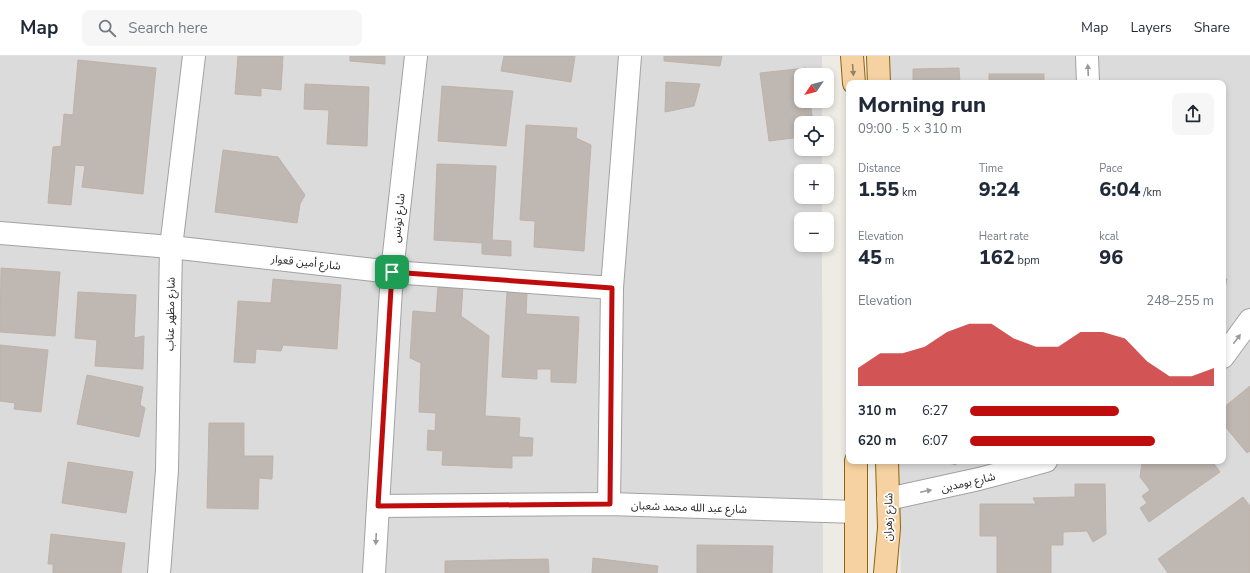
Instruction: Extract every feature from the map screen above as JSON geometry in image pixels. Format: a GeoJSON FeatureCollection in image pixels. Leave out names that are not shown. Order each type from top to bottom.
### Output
{"type":"FeatureCollection","features":[{"type":"Feature","properties":{"kind":"main road"},"geometry":{"type":"LineString","coordinates":[[852,56],[854,80]]}},
{"type":"Feature","properties":{"kind":"main road"},"geometry":{"type":"LineString","coordinates":[[878,56],[879,80]]}},
{"type":"Feature","properties":{"kind":"main road"},"geometry":{"type":"LineString","coordinates":[[855,567],[856,464]]}},
{"type":"Feature","properties":{"kind":"main road","name":"شارع زهران"},"geometry":{"type":"LineString","coordinates":[[885,573],[889,528],[887,464]]}},
{"type":"Feature","properties":{"kind":"main road"},"geometry":{"type":"LineString","coordinates":[[889,528],[890,573]]}},
{"type":"Feature","properties":{"kind":"street","name":"شارع مظهر عناب"},"geometry":{"type":"LineString","coordinates":[[159,573],[167,470],[171,248],[194,56]]}},
{"type":"Feature","properties":{"kind":"street","name":"شارع تونس"},"geometry":{"type":"LineString","coordinates":[[374,573],[392,272],[416,56]]}},
{"type":"Feature","properties":{"kind":"street"},"geometry":{"type":"LineString","coordinates":[[610,504],[612,288],[630,56]]}},
{"type":"Feature","properties":{"kind":"street"},"geometry":{"type":"LineString","coordinates":[[1087,56],[1088,80]]}},
{"type":"Feature","properties":{"kind":"street","name":"شارع أمين قعوار"},"geometry":{"type":"LineString","coordinates":[[0,233],[171,248],[392,272],[612,288]]}},
{"type":"Feature","properties":{"kind":"street"},"geometry":{"type":"LineString","coordinates":[[1226,353],[1250,320]]}},
{"type":"Feature","properties":{"kind":"street","name":"شارع بومدين"},"geometry":{"type":"LineString","coordinates":[[888,499],[979,479],[1035,464]]}},
{"type":"Feature","properties":{"kind":"street","name":"شارع عبد الله محمد شعبان"},"geometry":{"type":"LineString","coordinates":[[378,506],[610,504],[856,512]]}},
{"type":"Feature","properties":{"kind":"shaded area"},"geometry":{"type":"Polygon","coordinates":[[[0,56],[822,56],[822,68],[794,68],[794,108],[822,108],[822,116],[794,116],[794,156],[822,156],[822,164],[794,164],[794,204],[822,204],[822,212],[794,212],[794,252],[822,252],[823,573],[0,573],[0,56]]]}},
{"type":"Feature","properties":{"kind":"shaded area"},"geometry":{"type":"Polygon","coordinates":[[[882,56],[1250,56],[1250,573],[901,573],[897,464],[1226,464],[1226,80],[883,80],[882,56]]]}},
{"type":"Feature","properties":{"kind":"building"},"geometry":{"type":"Polygon","coordinates":[[[238,56],[283,56],[281,90],[261,88],[261,96],[235,94],[238,56]]]}},
{"type":"Feature","properties":{"kind":"building"},"geometry":{"type":"Polygon","coordinates":[[[350,56],[385,56],[385,64],[350,61],[350,56]]]}},
{"type":"Feature","properties":{"kind":"building"},"geometry":{"type":"Polygon","coordinates":[[[504,56],[575,56],[571,82],[501,71],[504,56]]]}},
{"type":"Feature","properties":{"kind":"building"},"geometry":{"type":"Polygon","coordinates":[[[664,56],[722,56],[720,66],[664,61],[664,56]]]}},
{"type":"Feature","properties":{"kind":"building"},"geometry":{"type":"Polygon","coordinates":[[[78,60],[156,68],[143,194],[82,187],[85,166],[75,165],[71,205],[48,203],[53,147],[61,146],[64,114],[73,115],[78,60]]]}},
{"type":"Feature","properties":{"kind":"building"},"geometry":{"type":"Polygon","coordinates":[[[959,68],[960,80],[913,80],[913,69],[959,68]]]}},
{"type":"Feature","properties":{"kind":"building"},"geometry":{"type":"Polygon","coordinates":[[[794,69],[794,108],[811,108],[812,116],[794,116],[794,138],[769,141],[760,73],[794,69]]]}},
{"type":"Feature","properties":{"kind":"building"},"geometry":{"type":"Polygon","coordinates":[[[989,74],[1044,74],[1044,80],[989,80],[989,74]]]}},
{"type":"Feature","properties":{"kind":"building"},"geometry":{"type":"Polygon","coordinates":[[[666,82],[700,84],[694,106],[665,112],[666,82]]]}},
{"type":"Feature","properties":{"kind":"building"},"geometry":{"type":"Polygon","coordinates":[[[305,84],[369,87],[367,146],[327,144],[329,110],[304,109],[305,84]]]}},
{"type":"Feature","properties":{"kind":"building"},"geometry":{"type":"Polygon","coordinates":[[[442,86],[513,91],[506,146],[438,141],[442,86]]]}},
{"type":"Feature","properties":{"kind":"building"},"geometry":{"type":"Polygon","coordinates":[[[526,125],[577,128],[576,138],[591,145],[584,251],[534,247],[535,221],[520,220],[526,125]]]}},
{"type":"Feature","properties":{"kind":"building"},"geometry":{"type":"Polygon","coordinates":[[[223,150],[278,157],[305,195],[300,204],[297,223],[215,212],[223,150]]]}},
{"type":"Feature","properties":{"kind":"building"},"geometry":{"type":"Polygon","coordinates":[[[437,164],[496,166],[492,240],[511,241],[511,256],[482,254],[482,243],[434,240],[437,164]]]}},
{"type":"Feature","properties":{"kind":"building"},"geometry":{"type":"Polygon","coordinates":[[[1,268],[60,272],[55,336],[0,332],[1,268]]]}},
{"type":"Feature","properties":{"kind":"building"},"geometry":{"type":"Polygon","coordinates":[[[273,279],[341,285],[337,349],[283,345],[281,351],[256,349],[255,363],[234,362],[238,301],[271,303],[273,279]]]}},
{"type":"Feature","properties":{"kind":"building"},"geometry":{"type":"Polygon","coordinates":[[[438,285],[463,286],[461,316],[489,336],[485,416],[520,418],[519,437],[533,438],[532,456],[512,456],[512,468],[442,465],[443,451],[427,450],[428,430],[435,431],[436,413],[419,412],[421,363],[410,358],[413,311],[436,313],[438,285]]]}},
{"type":"Feature","properties":{"kind":"building"},"geometry":{"type":"Polygon","coordinates":[[[507,291],[527,293],[526,314],[579,317],[576,383],[551,382],[551,369],[537,369],[537,379],[502,377],[507,291]]]}},
{"type":"Feature","properties":{"kind":"building"},"geometry":{"type":"Polygon","coordinates":[[[78,292],[136,295],[134,338],[144,336],[143,369],[95,366],[97,340],[75,338],[78,292]]]}},
{"type":"Feature","properties":{"kind":"building"},"geometry":{"type":"Polygon","coordinates":[[[0,345],[48,350],[41,412],[14,409],[15,403],[0,401],[0,345]]]}},
{"type":"Feature","properties":{"kind":"building"},"geometry":{"type":"Polygon","coordinates":[[[87,375],[143,387],[140,405],[145,408],[139,437],[77,424],[87,375]]]}},
{"type":"Feature","properties":{"kind":"building"},"geometry":{"type":"Polygon","coordinates":[[[1250,386],[1250,451],[1247,453],[1226,428],[1226,406],[1250,386]]]}},
{"type":"Feature","properties":{"kind":"building"},"geometry":{"type":"Polygon","coordinates":[[[209,423],[244,423],[244,456],[273,456],[272,479],[259,478],[258,509],[207,508],[209,423]]]}},
{"type":"Feature","properties":{"kind":"building"},"geometry":{"type":"Polygon","coordinates":[[[68,462],[133,472],[126,513],[62,503],[68,462]]]}},
{"type":"Feature","properties":{"kind":"building"},"geometry":{"type":"Polygon","coordinates":[[[1142,464],[1214,464],[1220,472],[1149,522],[1140,508],[1147,503],[1142,496],[1150,490],[1140,477],[1142,464]]]}},
{"type":"Feature","properties":{"kind":"building"},"geometry":{"type":"Polygon","coordinates":[[[1075,484],[1105,484],[1106,534],[1093,542],[1087,531],[1063,532],[1063,545],[1051,545],[1051,573],[997,573],[997,536],[980,536],[980,504],[1036,504],[1033,498],[1075,497],[1075,484]]]}},
{"type":"Feature","properties":{"kind":"building"},"geometry":{"type":"Polygon","coordinates":[[[1243,497],[1250,506],[1250,573],[1168,573],[1158,559],[1243,497]]]}},
{"type":"Feature","properties":{"kind":"building"},"geometry":{"type":"Polygon","coordinates":[[[51,534],[125,543],[121,573],[53,573],[53,564],[48,564],[51,534]]]}},
{"type":"Feature","properties":{"kind":"building"},"geometry":{"type":"Polygon","coordinates":[[[697,545],[773,546],[772,573],[697,573],[697,545]]]}},
{"type":"Feature","properties":{"kind":"building"},"geometry":{"type":"Polygon","coordinates":[[[593,558],[658,566],[657,573],[592,573],[593,558]]]}},
{"type":"Feature","properties":{"kind":"building"},"geometry":{"type":"Polygon","coordinates":[[[548,559],[549,573],[445,573],[445,561],[548,559]]]}},
{"type":"Feature","properties":{"kind":"route"},"geometry":{"type":"LineString","coordinates":[[392,272],[612,288],[610,504],[378,506],[392,272]]}}]}
